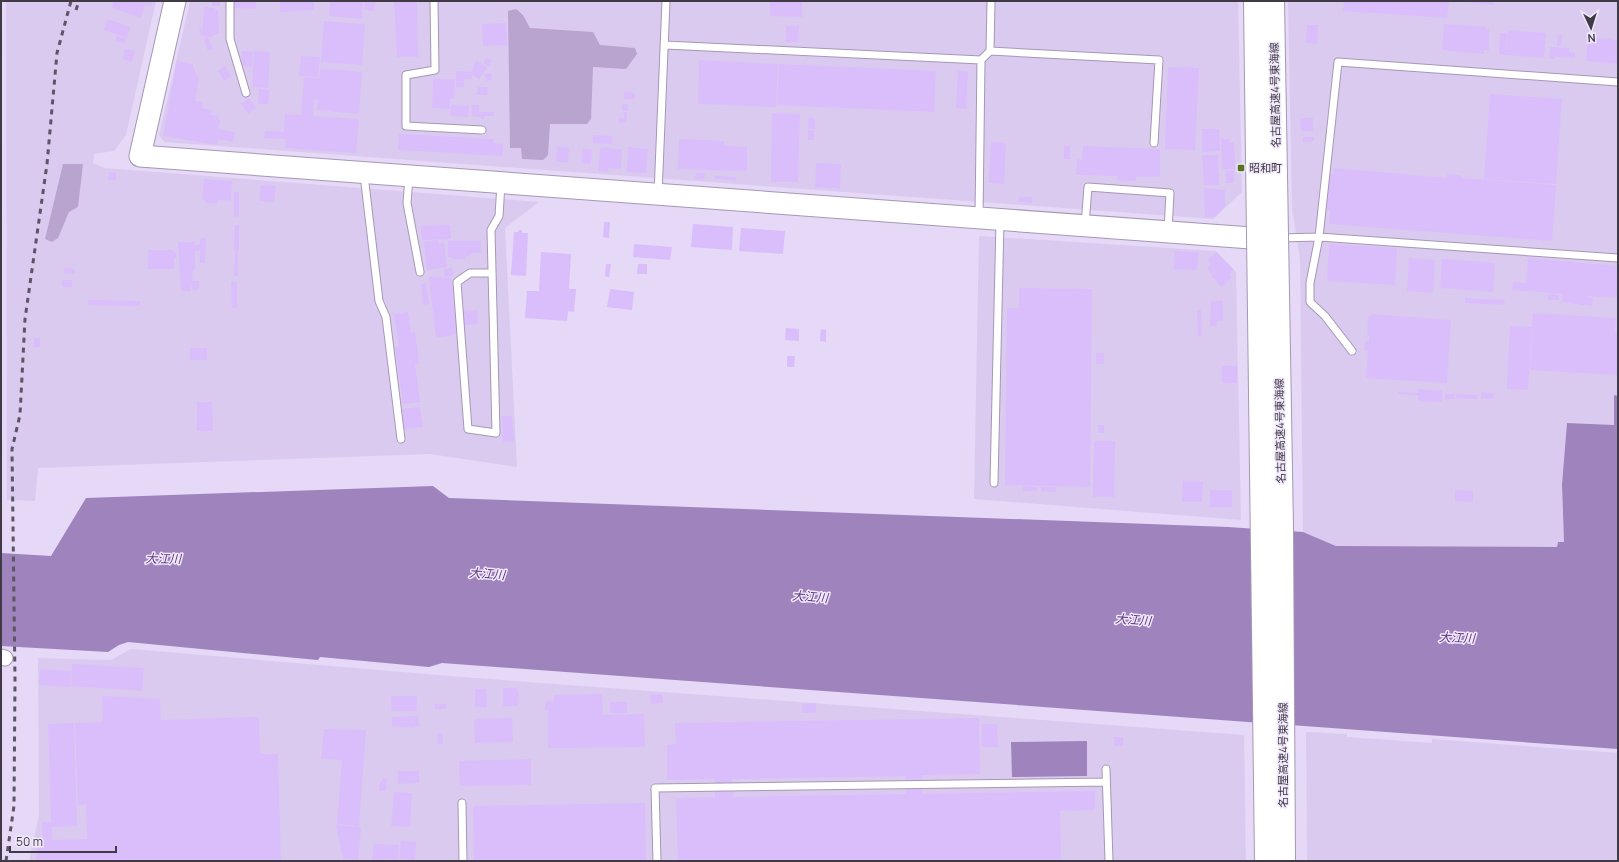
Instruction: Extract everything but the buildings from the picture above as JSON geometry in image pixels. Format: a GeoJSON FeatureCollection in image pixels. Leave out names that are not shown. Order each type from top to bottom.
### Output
{"type":"FeatureCollection","features":[{"type":"Feature","properties":{"kind":"highway","name":"名古屋高速4号東海線"},"geometry":{"type":"LineString","coordinates":[[1255,1],[1266,861]]}},
{"type":"Feature","properties":{"kind":"highway","name":"名古屋高速4号東海線"},"geometry":{"type":"LineString","coordinates":[[1273,1],[1282,528],[1284,861]]}},
{"type":"Feature","properties":{"kind":"street"},"geometry":{"type":"LineString","coordinates":[[175,1],[140,156],[1261,238]]}},
{"type":"Feature","properties":{"kind":"lane"},"geometry":{"type":"LineString","coordinates":[[230,1],[230,39],[246,93]]}},
{"type":"Feature","properties":{"kind":"lane"},"geometry":{"type":"LineString","coordinates":[[434,1],[435,70],[406,75],[406,126],[482,130]]}},
{"type":"Feature","properties":{"kind":"lane"},"geometry":{"type":"LineString","coordinates":[[658,194],[666,1]]}},
{"type":"Feature","properties":{"kind":"lane"},"geometry":{"type":"LineString","coordinates":[[979,218],[981,60],[990,51],[991,1]]}},
{"type":"Feature","properties":{"kind":"lane"},"geometry":{"type":"LineString","coordinates":[[665,46],[981,60]]}},
{"type":"Feature","properties":{"kind":"lane"},"geometry":{"type":"LineString","coordinates":[[990,51],[1159,60],[1154,143]]}},
{"type":"Feature","properties":{"kind":"lane"},"geometry":{"type":"LineString","coordinates":[[1352,351],[1325,316],[1310,302],[1310,283],[1319,237],[1338,62],[1618,82]]}},
{"type":"Feature","properties":{"kind":"lane"},"geometry":{"type":"LineString","coordinates":[[364,172],[379,301],[386,317],[401,439]]}},
{"type":"Feature","properties":{"kind":"lane"},"geometry":{"type":"LineString","coordinates":[[409,175],[408,203],[420,272]]}},
{"type":"Feature","properties":{"kind":"lane"},"geometry":{"type":"LineString","coordinates":[[492,273],[470,273],[458,282],[468,429],[496,433],[491,230],[499,216],[502,182]]}},
{"type":"Feature","properties":{"kind":"lane"},"geometry":{"type":"LineString","coordinates":[[1084,226],[1088,187],[1170,193],[1167,232]]}},
{"type":"Feature","properties":{"kind":"lane"},"geometry":{"type":"LineString","coordinates":[[994,482],[1000,219]]}},
{"type":"Feature","properties":{"kind":"lane"},"geometry":{"type":"LineString","coordinates":[[1261,238],[1319,237],[1618,258]]}},
{"type":"Feature","properties":{"kind":"lane"},"geometry":{"type":"LineString","coordinates":[[1106,769],[1108,861]]}},
{"type":"Feature","properties":{"kind":"lane"},"geometry":{"type":"LineString","coordinates":[[657,861],[655,788],[1106,782]]}},
{"type":"Feature","properties":{"kind":"lane"},"geometry":{"type":"LineString","coordinates":[[462,803],[463,861]]}},
{"type":"Feature","properties":{"kind":"shaded area"},"geometry":{"type":"Polygon","coordinates":[[[6,1],[156,1],[126,135],[114,151],[94,154],[93,163],[105,168],[539,202],[505,228],[517,467],[430,454],[38,468],[35,501],[7,500],[6,1]]]}},
{"type":"Feature","properties":{"kind":"shaded area"},"geometry":{"type":"Polygon","coordinates":[[[190,1],[1238,1],[1242,192],[1213,219],[164,142],[159,135],[190,1]]]}},
{"type":"Feature","properties":{"kind":"shaded area"},"geometry":{"type":"Polygon","coordinates":[[[1288,1],[1618,1],[1618,396],[1614,396],[1614,425],[1567,423],[1562,484],[1564,542],[1557,547],[1336,546],[1303,532],[1300,259],[1292,209],[1288,1]]]}},
{"type":"Feature","properties":{"kind":"shaded area"},"geometry":{"type":"Polygon","coordinates":[[[516,9],[523,15],[530,28],[593,32],[600,45],[635,48],[637,54],[626,69],[593,67],[591,119],[587,124],[550,124],[548,155],[543,160],[522,159],[521,148],[510,148],[508,11],[516,9]]]}},
{"type":"Feature","properties":{"kind":"shaded area"},"geometry":{"type":"Polygon","coordinates":[[[63,164],[83,164],[78,207],[69,212],[58,238],[52,242],[45,239],[63,164]]]}},
{"type":"Feature","properties":{"kind":"shaded area"},"geometry":{"type":"Polygon","coordinates":[[[979,236],[1216,251],[1236,272],[1241,520],[974,499],[979,236]]]}},
{"type":"Feature","properties":{"kind":"shaded area"},"geometry":{"type":"Polygon","coordinates":[[[131,649],[462,677],[1244,735],[1246,861],[29,861],[39,815],[38,658],[111,660],[131,649]]]}},
{"type":"Feature","properties":{"kind":"shaded area"},"geometry":{"type":"Polygon","coordinates":[[[1306,732],[1347,734],[1347,737],[1432,743],[1432,739],[1618,753],[1618,861],[1307,861],[1306,732]]]}},
{"type":"Feature","properties":{"kind":"water","name":"大江川"},"geometry":{"type":"Polygon","coordinates":[[[1614,395],[1618,396],[1618,749],[442,663],[429,667],[320,657],[318,660],[128,642],[119,645],[108,652],[1,646],[1,553],[51,556],[86,498],[433,486],[449,498],[1228,527],[1303,532],[1336,546],[1557,547],[1558,542],[1564,542],[1562,484],[1567,423],[1614,425],[1614,395]]]}},
{"type":"Feature","properties":{"kind":"water"},"geometry":{"type":"Polygon","coordinates":[[[1087,741],[1087,776],[1012,777],[1011,742],[1087,741]]]}},
{"type":"Feature","properties":{"kind":"railway"},"geometry":{"type":"LineString","coordinates":[[6,861],[14,806],[15,680],[12,449],[20,415],[25,319],[47,164],[57,53],[71,1]]}},
{"type":"Feature","properties":{"kind":"railway"},"geometry":{"type":"LineString","coordinates":[[76,10],[79,1]]}},
{"type":"Feature","properties":{"kind":"place","name":"昭和町"},"geometry":{"type":"Point","coordinates":[1241,168]}}]}
